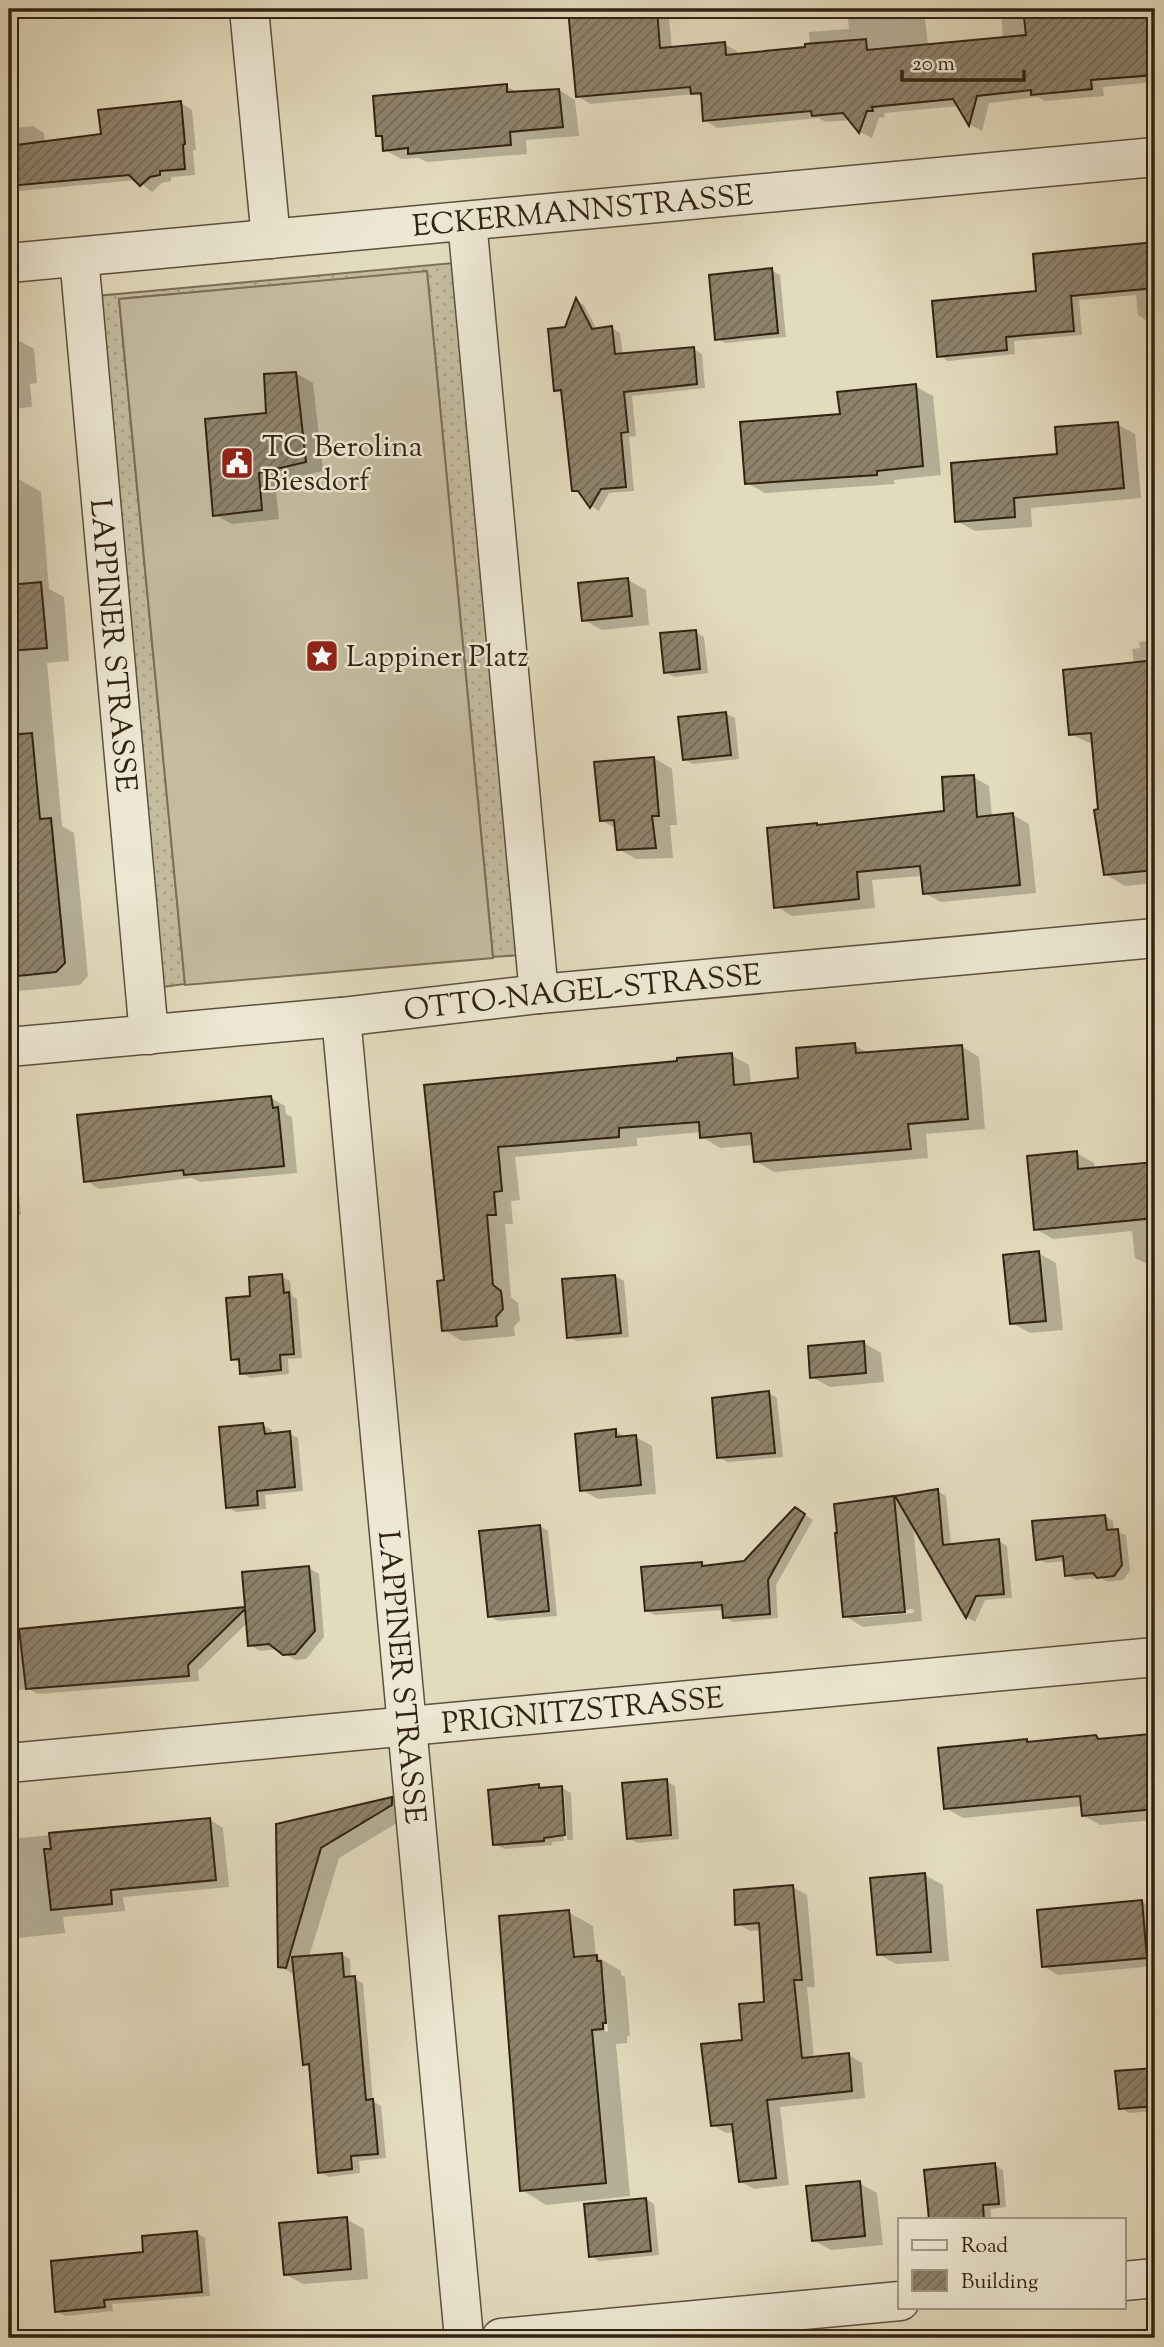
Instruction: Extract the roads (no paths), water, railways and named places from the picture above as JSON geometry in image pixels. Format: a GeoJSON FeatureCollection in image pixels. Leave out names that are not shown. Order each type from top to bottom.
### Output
{"type":"FeatureCollection","features":[{"type":"Feature","properties":{"kind":"street"},"geometry":{"type":"LineString","coordinates":[[248,9],[271,239]]}},
{"type":"Feature","properties":{"kind":"street","name":"ECKERMANNSTRASSE"},"geometry":{"type":"LineString","coordinates":[[9,264],[1155,158]]}},
{"type":"Feature","properties":{"kind":"street"},"geometry":{"type":"LineString","coordinates":[[467,221],[539,994]]}},
{"type":"Feature","properties":{"kind":"street","name":"LAPPINER STRASSE"},"geometry":{"type":"LineString","coordinates":[[79,257],[149,1035]]}},
{"type":"Feature","properties":{"kind":"street","name":"OTTO-NAGEL-STRASSE"},"geometry":{"type":"LineString","coordinates":[[9,1047],[341,1017],[539,994],[1155,938]]}},
{"type":"Feature","properties":{"kind":"street","name":"LAPPINER STRASSE"},"geometry":{"type":"LineString","coordinates":[[341,1017],[464,2338]]}},
{"type":"Feature","properties":{"kind":"street","name":"PRIGNITZSTRASSE"},"geometry":{"type":"LineString","coordinates":[[9,1763],[1155,1657]]}},
{"type":"Feature","properties":{"kind":"street"},"geometry":{"type":"LineString","coordinates":[[1126,2281],[1155,2278]]}},
{"type":"Feature","properties":{"kind":"street"},"geometry":{"type":"LineString","coordinates":[[501,2338],[898,2301]]}},
{"type":"Feature","properties":{"kind":"place","name":"TC Berolina Biesdorf"},"geometry":{"type":"Point","coordinates":[237,463]}},
{"type":"Feature","properties":{"kind":"place","name":"Lappiner Platz"},"geometry":{"type":"Point","coordinates":[322,656]}}]}
